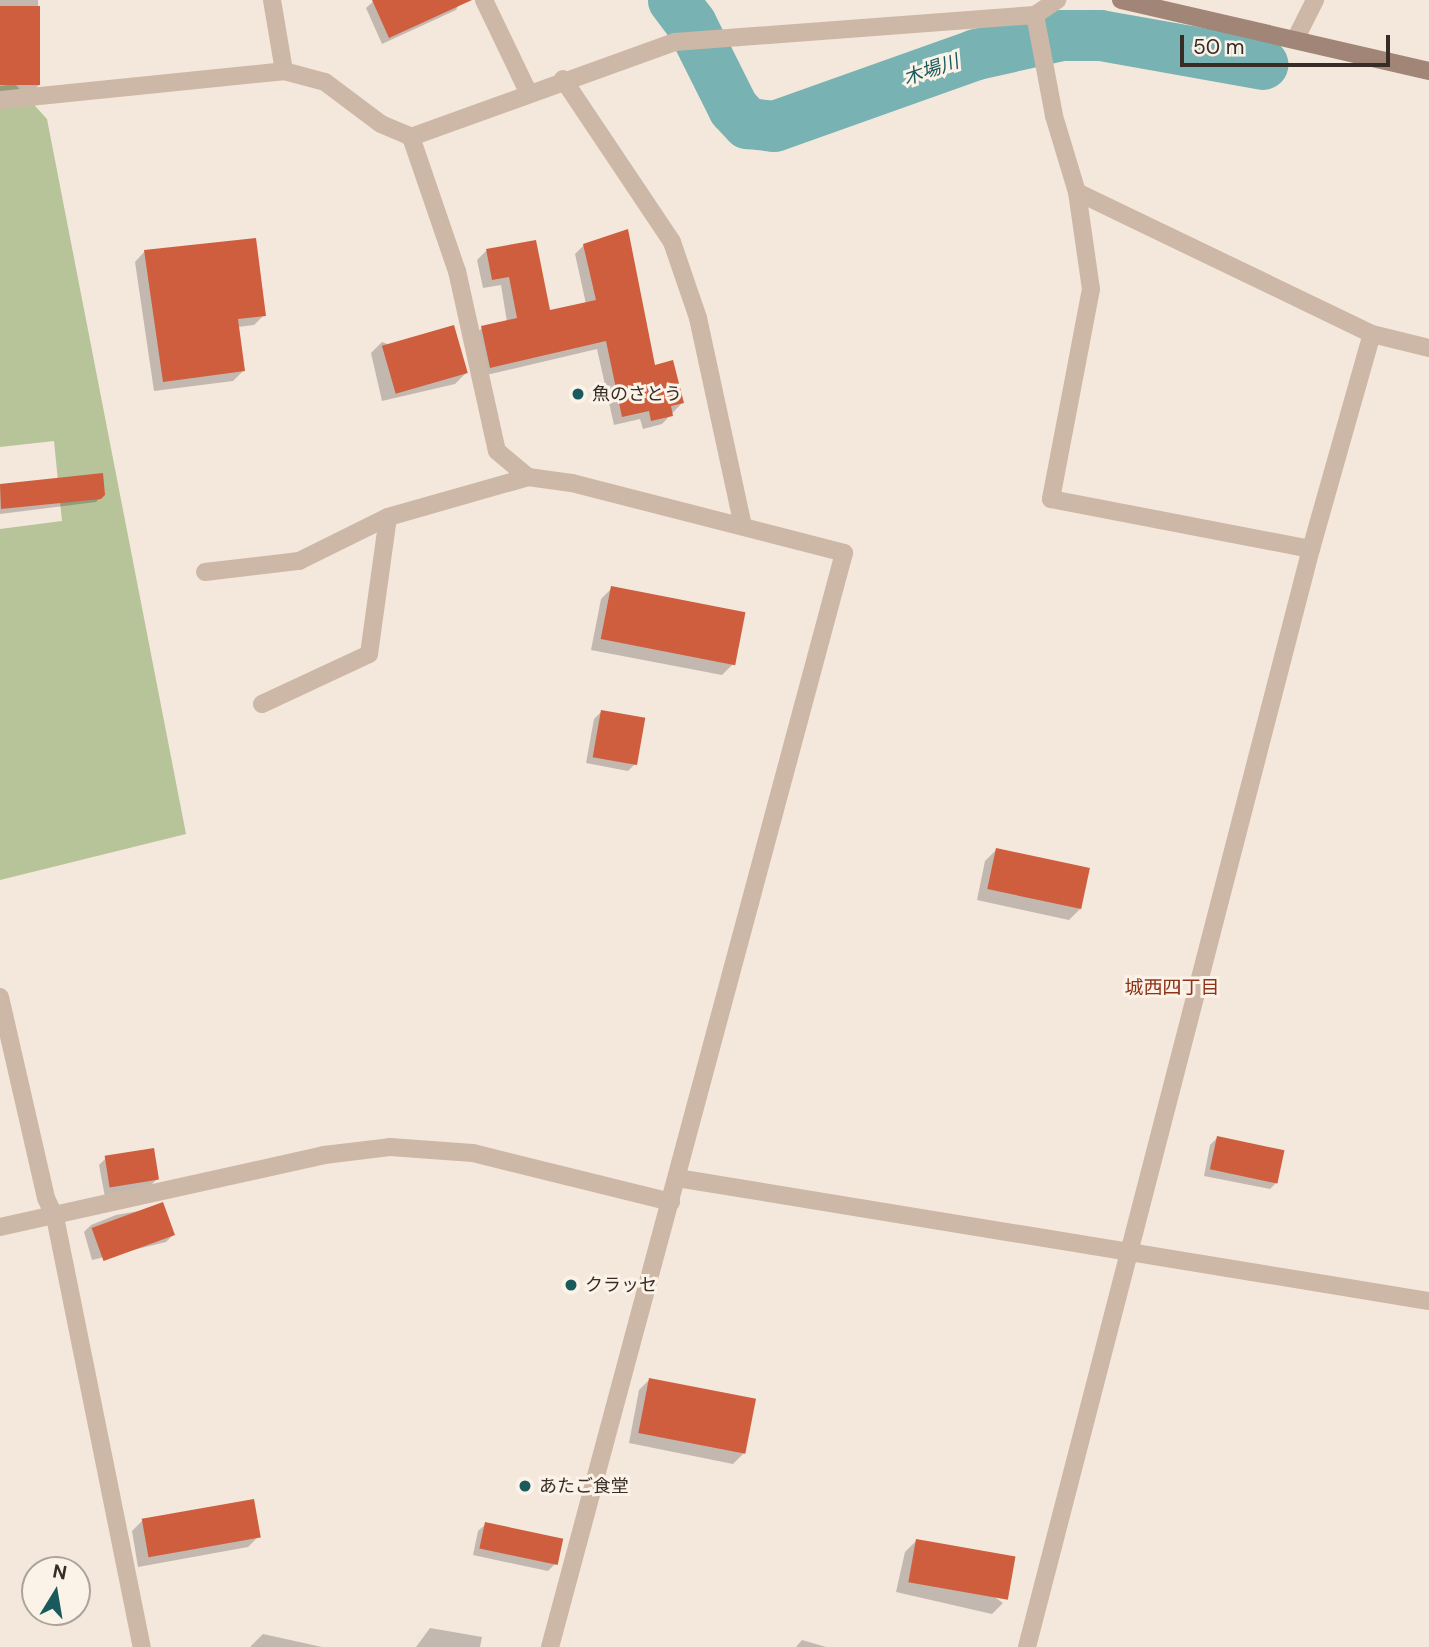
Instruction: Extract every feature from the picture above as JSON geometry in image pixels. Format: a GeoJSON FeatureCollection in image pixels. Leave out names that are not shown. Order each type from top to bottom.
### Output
{"type":"FeatureCollection","features":[{"type":"Feature","properties":{"kind":"main road"},"geometry":{"type":"LineString","coordinates":[[1121,0],[1429,71]]}},
{"type":"Feature","properties":{"kind":"street"},"geometry":{"type":"LineString","coordinates":[[272,0],[284,71]]}},
{"type":"Feature","properties":{"kind":"street"},"geometry":{"type":"LineString","coordinates":[[484,0],[528,92]]}},
{"type":"Feature","properties":{"kind":"street"},"geometry":{"type":"LineString","coordinates":[[0,100],[284,71],[325,82],[381,124],[411,137],[563,79],[675,42],[1035,16],[1057,0]]}},
{"type":"Feature","properties":{"kind":"street"},"geometry":{"type":"LineString","coordinates":[[1295,40],[1315,0]]}},
{"type":"Feature","properties":{"kind":"street"},"geometry":{"type":"LineString","coordinates":[[1035,16],[1054,116],[1077,192],[1091,289],[1051,499],[1311,549]]}},
{"type":"Feature","properties":{"kind":"street"},"geometry":{"type":"LineString","coordinates":[[563,79],[672,242],[698,318],[743,526]]}},
{"type":"Feature","properties":{"kind":"street"},"geometry":{"type":"LineString","coordinates":[[411,137],[457,271],[497,451],[528,477]]}},
{"type":"Feature","properties":{"kind":"street"},"geometry":{"type":"LineString","coordinates":[[1077,192],[1372,334],[1429,348]]}},
{"type":"Feature","properties":{"kind":"street"},"geometry":{"type":"LineString","coordinates":[[1027,1647],[1126,1254],[1311,549],[1372,334]]}},
{"type":"Feature","properties":{"kind":"street"},"geometry":{"type":"LineString","coordinates":[[205,572],[299,561],[387,517],[528,477],[572,482],[844,553],[550,1647]]}},
{"type":"Feature","properties":{"kind":"street"},"geometry":{"type":"LineString","coordinates":[[262,704],[369,654],[387,517]]}},
{"type":"Feature","properties":{"kind":"street"},"geometry":{"type":"LineString","coordinates":[[0,998],[46,1198],[55,1217],[142,1647]]}},
{"type":"Feature","properties":{"kind":"street"},"geometry":{"type":"LineString","coordinates":[[0,1227],[55,1217],[324,1154],[390,1147],[473,1153],[671,1202]]}},
{"type":"Feature","properties":{"kind":"street"},"geometry":{"type":"LineString","coordinates":[[677,1178],[1126,1254],[1429,1301]]}},
{"type":"Feature","properties":{"kind":"green space"},"geometry":{"type":"Polygon","coordinates":[[[15,84],[47,119],[186,834],[0,880],[0,529],[62,521],[54,441],[0,447],[0,86],[15,84]]]}},
{"type":"Feature","properties":{"kind":"building"},"geometry":{"type":"Polygon","coordinates":[[[372,0],[472,0],[389,38],[372,0]]]}},
{"type":"Feature","properties":{"kind":"building"},"geometry":{"type":"Polygon","coordinates":[[[0,6],[40,6],[40,85],[0,85],[0,6]]]}},
{"type":"Feature","properties":{"kind":"building"},"geometry":{"type":"Polygon","coordinates":[[[628,229],[655,365],[673,360],[684,403],[671,406],[673,416],[651,421],[649,411],[622,417],[606,341],[490,368],[481,326],[517,318],[509,277],[492,280],[486,249],[536,240],[550,310],[596,300],[583,244],[628,229]]]}},
{"type":"Feature","properties":{"kind":"building"},"geometry":{"type":"Polygon","coordinates":[[[256,238],[266,316],[238,319],[245,371],[163,382],[144,250],[256,238]]]}},
{"type":"Feature","properties":{"kind":"building"},"geometry":{"type":"Polygon","coordinates":[[[454,325],[468,373],[396,394],[382,346],[454,325]]]}},
{"type":"Feature","properties":{"kind":"building"},"geometry":{"type":"Polygon","coordinates":[[[103,473],[105,495],[101,499],[1,509],[0,484],[103,473]]]}},
{"type":"Feature","properties":{"kind":"building"},"geometry":{"type":"Polygon","coordinates":[[[611,586],[745,612],[735,665],[601,639],[611,586]]]}},
{"type":"Feature","properties":{"kind":"building"},"geometry":{"type":"Polygon","coordinates":[[[601,710],[645,718],[637,765],[593,757],[601,710]]]}},
{"type":"Feature","properties":{"kind":"building"},"geometry":{"type":"Polygon","coordinates":[[[996,848],[1090,868],[1081,909],[987,889],[996,848]]]}},
{"type":"Feature","properties":{"kind":"building"},"geometry":{"type":"Polygon","coordinates":[[[1217,1136],[1284,1150],[1277,1184],[1210,1169],[1217,1136]]]}},
{"type":"Feature","properties":{"kind":"building"},"geometry":{"type":"Polygon","coordinates":[[[154,1148],[159,1180],[110,1187],[105,1156],[154,1148]]]}},
{"type":"Feature","properties":{"kind":"building"},"geometry":{"type":"Polygon","coordinates":[[[163,1202],[175,1235],[104,1261],[92,1228],[163,1202]]]}},
{"type":"Feature","properties":{"kind":"building"},"geometry":{"type":"Polygon","coordinates":[[[649,1378],[756,1399],[745,1454],[638,1433],[649,1378]]]}},
{"type":"Feature","properties":{"kind":"building"},"geometry":{"type":"Polygon","coordinates":[[[254,1499],[261,1537],[149,1557],[142,1519],[254,1499]]]}},
{"type":"Feature","properties":{"kind":"building"},"geometry":{"type":"Polygon","coordinates":[[[485,1522],[563,1539],[558,1565],[479,1548],[485,1522]]]}},
{"type":"Feature","properties":{"kind":"building"},"geometry":{"type":"Polygon","coordinates":[[[916,1539],[1015,1557],[1008,1600],[908,1582],[916,1539]]]}},
{"type":"Feature","properties":{"kind":"waterway","name":"木場川"},"geometry":{"type":"LineString","coordinates":[[673,0],[691,24],[733,108],[747,123],[774,126],[976,54],[1062,35],[1100,35],[1262,64]]}},
{"type":"Feature","properties":{"kind":"place","name":"魚のさとう"},"geometry":{"type":"Point","coordinates":[578,394]}},
{"type":"Feature","properties":{"kind":"place","name":"クラッセ"},"geometry":{"type":"Point","coordinates":[571,1285]}},
{"type":"Feature","properties":{"kind":"place","name":"あたご食堂"},"geometry":{"type":"Point","coordinates":[525,1486]}},
{"type":"Feature","properties":{"kind":"district","name":"城西四丁目"},"geometry":{"type":"Point","coordinates":[1172,988]}}]}
